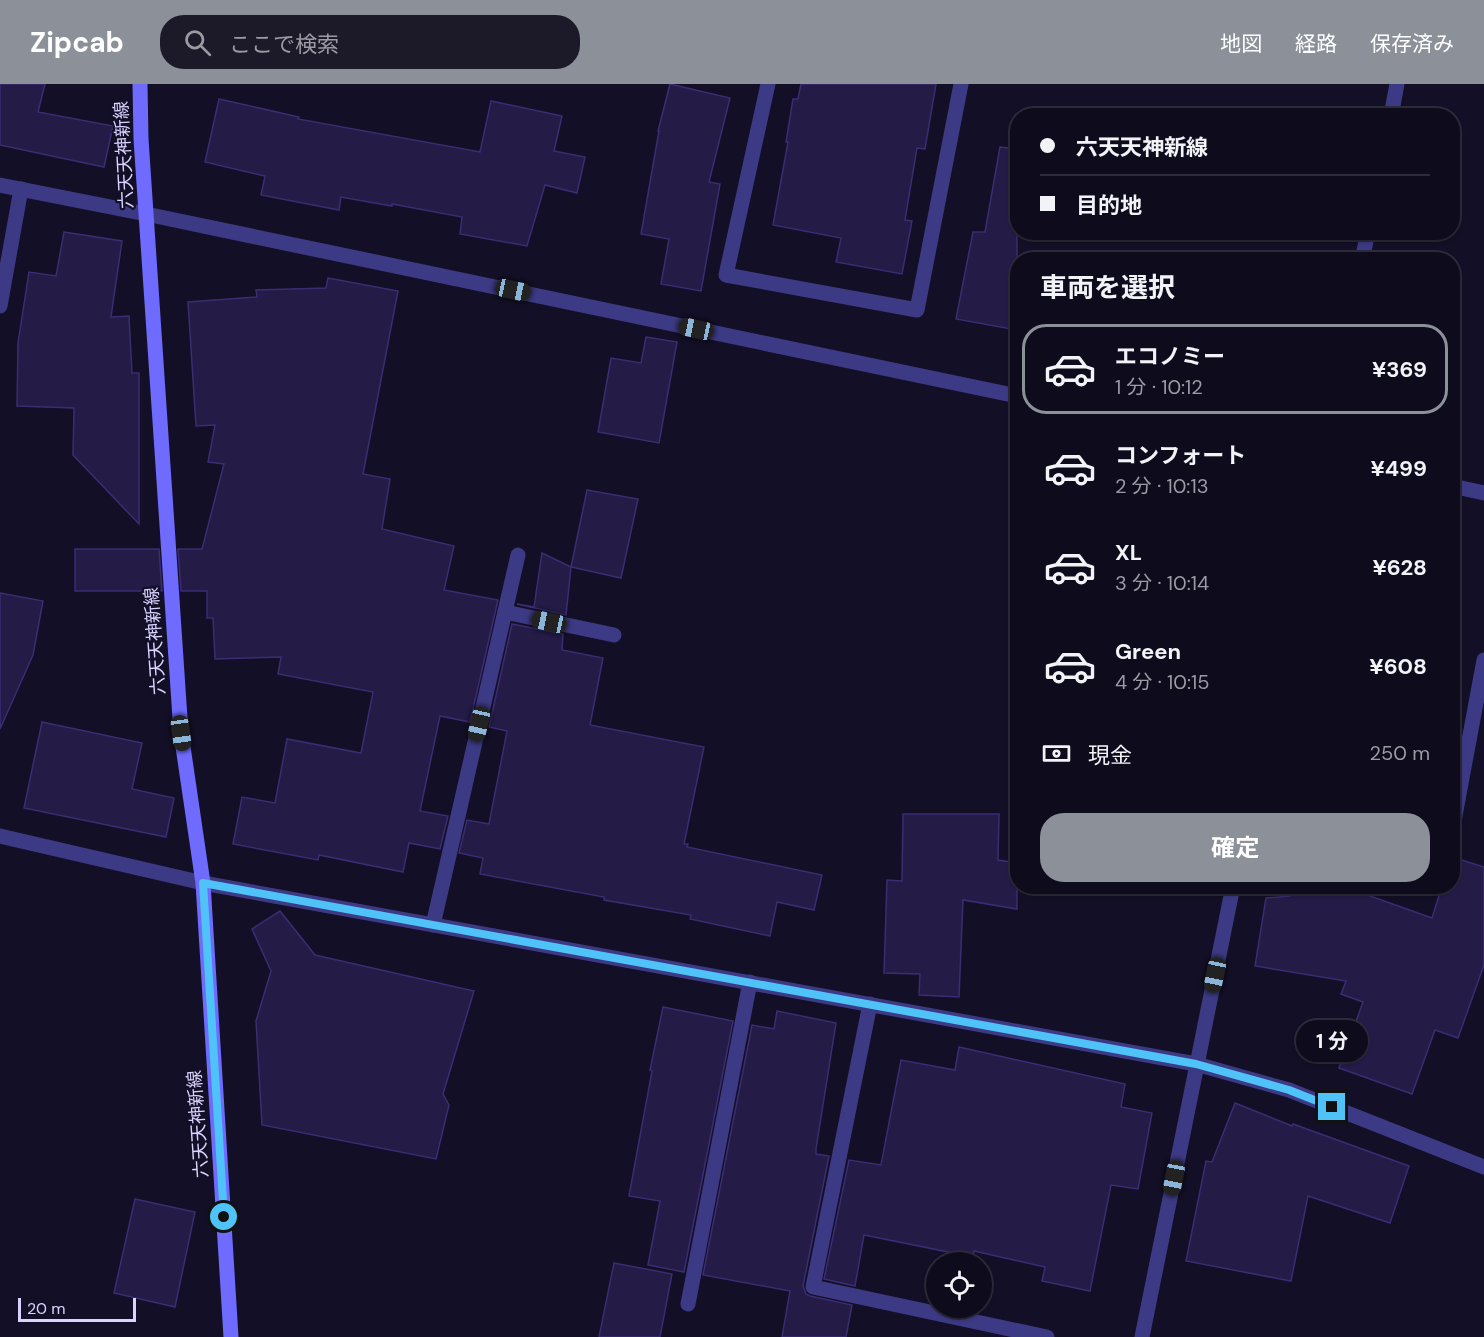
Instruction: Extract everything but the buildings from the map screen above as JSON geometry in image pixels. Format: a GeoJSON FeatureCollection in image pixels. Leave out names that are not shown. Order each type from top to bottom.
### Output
{"type":"FeatureCollection","features":[{"type":"Feature","properties":{"kind":"main road","name":"六天天神新線"},"geometry":{"type":"LineString","coordinates":[[140,84],[146,214],[181,733],[203,883],[231,1337]]}},
{"type":"Feature","properties":{"kind":"street"},"geometry":{"type":"LineString","coordinates":[[768,84],[726,275],[917,310],[961,84]]}},
{"type":"Feature","properties":{"kind":"street"},"geometry":{"type":"LineString","coordinates":[[1392,108],[1397,84]]}},
{"type":"Feature","properties":{"kind":"street"},"geometry":{"type":"LineString","coordinates":[[0,185],[1010,395]]}},
{"type":"Feature","properties":{"kind":"street"},"geometry":{"type":"LineString","coordinates":[[0,306],[21,189]]}},
{"type":"Feature","properties":{"kind":"street"},"geometry":{"type":"LineString","coordinates":[[1460,488],[1484,493]]}},
{"type":"Feature","properties":{"kind":"street"},"geometry":{"type":"LineString","coordinates":[[433,925],[518,555]]}},
{"type":"Feature","properties":{"kind":"street"},"geometry":{"type":"LineString","coordinates":[[505,612],[614,636]]}},
{"type":"Feature","properties":{"kind":"street"},"geometry":{"type":"LineString","coordinates":[[1460,789],[1484,660]]}},
{"type":"Feature","properties":{"kind":"street"},"geometry":{"type":"LineString","coordinates":[[0,836],[203,883],[1196,1064],[1289,1090],[1484,1167]]}},
{"type":"Feature","properties":{"kind":"street"},"geometry":{"type":"LineString","coordinates":[[1142,1337],[1231,894]]}},
{"type":"Feature","properties":{"kind":"street"},"geometry":{"type":"LineString","coordinates":[[688,1304],[750,982]]}},
{"type":"Feature","properties":{"kind":"street"},"geometry":{"type":"LineString","coordinates":[[870,1004],[813,1287],[1047,1337]]}},
{"type":"Feature","properties":{"kind":"route"},"geometry":{"type":"LineString","coordinates":[[224,1217],[203,883],[1196,1064],[1289,1090],[1332,1107]]}}]}
